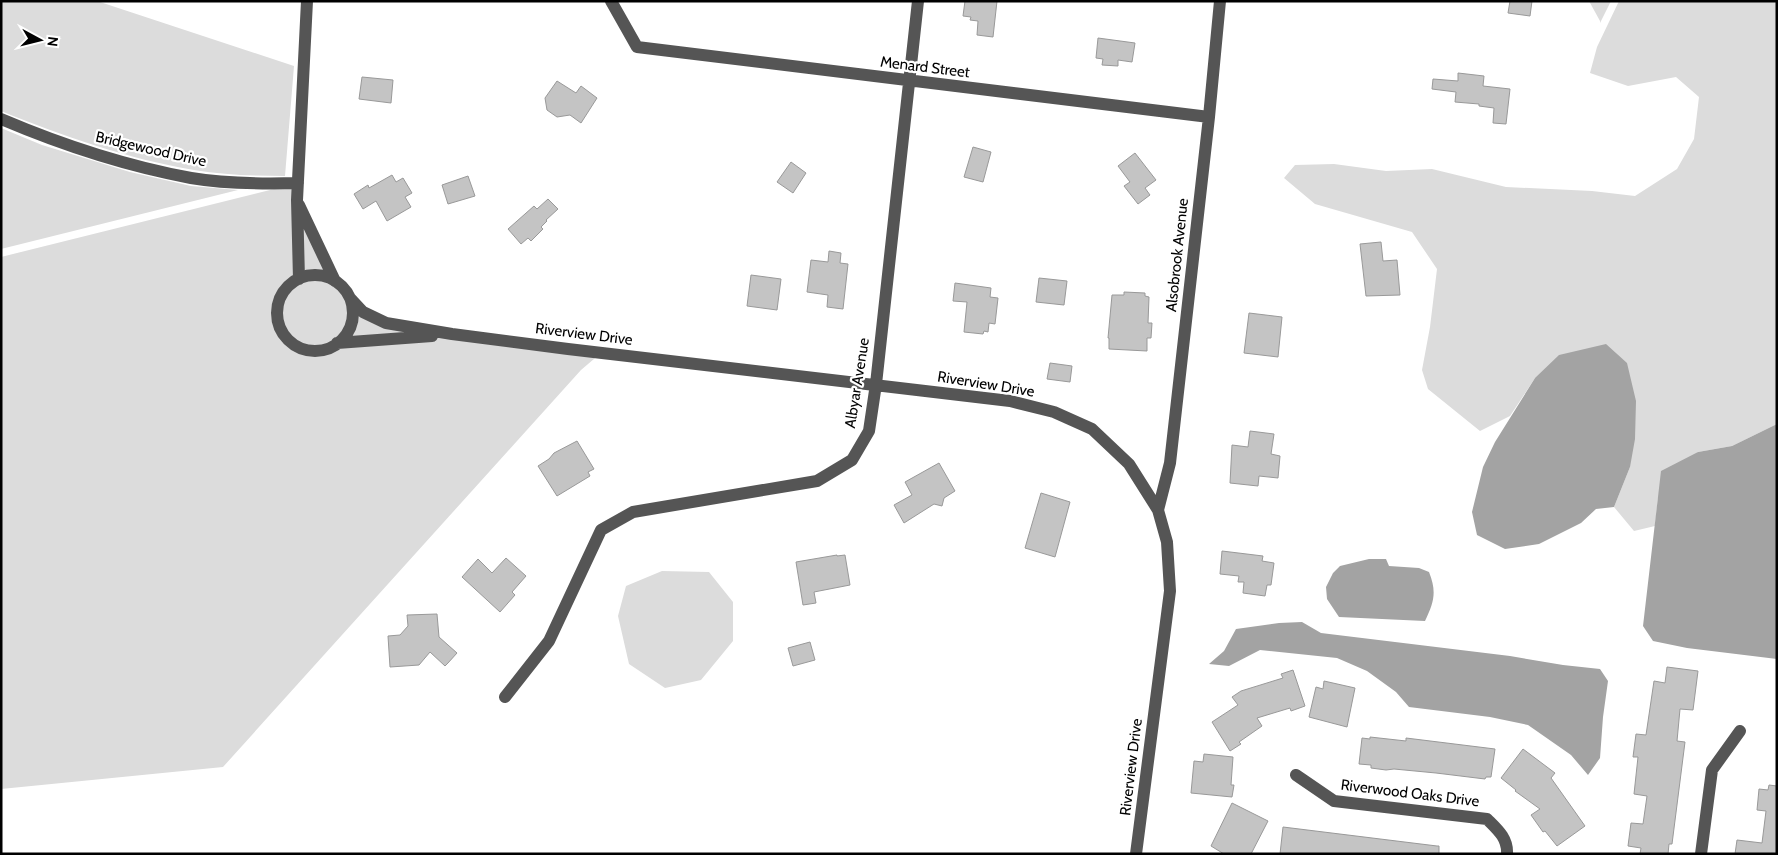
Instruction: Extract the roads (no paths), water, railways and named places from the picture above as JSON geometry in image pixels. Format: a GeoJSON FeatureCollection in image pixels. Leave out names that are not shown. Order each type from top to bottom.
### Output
{"type":"FeatureCollection","features":[{"type":"Feature","properties":{"kind":"street","name":"Riverview Drive"},"geometry":{"type":"LineString","coordinates":[[307,1],[297,200],[299,279],[289,285],[282,294],[277,316],[280,327],[294,345],[310,350],[327,349],[338,344],[452,334]]}},
{"type":"Feature","properties":{"kind":"street","name":"Menard Street"},"geometry":{"type":"LineString","coordinates":[[611,1],[637,46],[1209,118]]}},
{"type":"Feature","properties":{"kind":"street","name":"Albyar Avenue"},"geometry":{"type":"LineString","coordinates":[[504,697],[549,641],[601,530],[633,512],[817,481],[852,460],[869,431],[876,384],[918,1]]}},
{"type":"Feature","properties":{"kind":"street","name":"Alsobrook Avenue"},"geometry":{"type":"LineString","coordinates":[[1158,510],[1170,463],[1209,118],[1220,1]]}},
{"type":"Feature","properties":{"kind":"street","name":"Bridgewood Drive"},"geometry":{"type":"LineString","coordinates":[[1,120],[44,137],[124,162],[192,178],[253,184],[298,183]]}},
{"type":"Feature","properties":{"kind":"street","name":"Riverview Drive"},"geometry":{"type":"LineString","coordinates":[[297,200],[335,281],[344,288],[350,298],[363,312],[386,323],[452,334],[576,350],[1010,401],[1054,412],[1092,429],[1129,464],[1158,510],[1167,542],[1170,591],[1136,854]]}},
{"type":"Feature","properties":{"kind":"street"},"geometry":{"type":"LineString","coordinates":[[299,279],[311,275],[323,276],[335,281]]}},
{"type":"Feature","properties":{"kind":"street"},"geometry":{"type":"LineString","coordinates":[[338,344],[352,323],[353,310],[350,298]]}},
{"type":"Feature","properties":{"kind":"street"},"geometry":{"type":"LineString","coordinates":[[1702,854],[1712,770],[1740,730]]}},
{"type":"Feature","properties":{"kind":"street","name":"Riverwood Oaks Drive"},"geometry":{"type":"LineString","coordinates":[[1296,775],[1334,801],[1486,819],[1503,835],[1507,847],[1506,854]]}}]}
